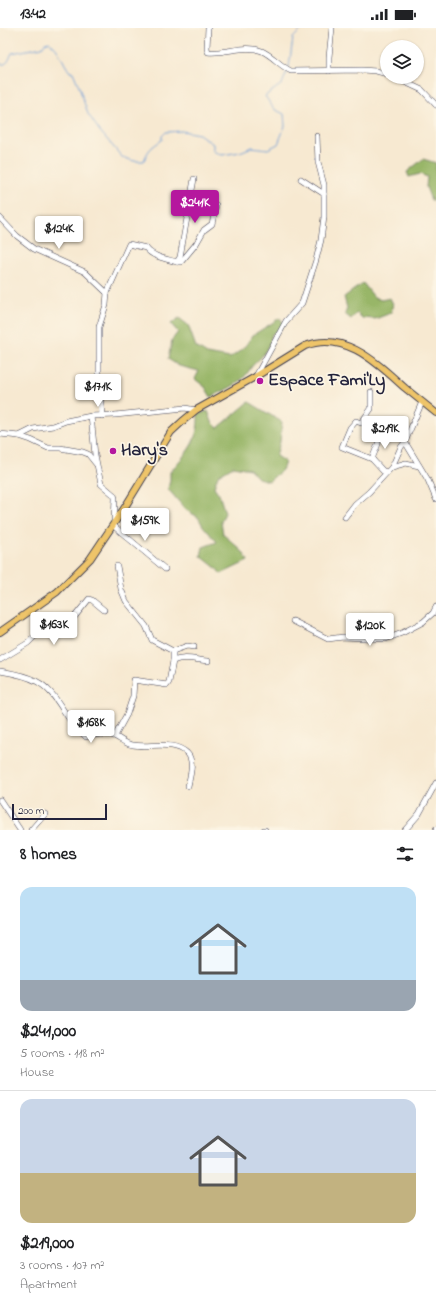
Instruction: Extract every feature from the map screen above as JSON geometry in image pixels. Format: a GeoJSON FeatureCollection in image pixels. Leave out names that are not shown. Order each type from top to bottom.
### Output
{"type":"FeatureCollection","features":[{"type":"Feature","properties":{"kind":"main road"},"geometry":{"type":"LineString","coordinates":[[0,632],[57,592],[90,559],[114,524],[171,432],[196,410],[255,377],[305,346],[319,342],[331,342],[350,347],[364,354],[391,374],[436,413]]}},
{"type":"Feature","properties":{"kind":"street"},"geometry":{"type":"LineString","coordinates":[[208,28],[208,52],[235,49],[255,49],[264,52],[284,68],[291,70],[380,72]]}},
{"type":"Feature","properties":{"kind":"street"},"geometry":{"type":"LineString","coordinates":[[329,71],[332,28]]}},
{"type":"Feature","properties":{"kind":"street"},"geometry":{"type":"LineString","coordinates":[[409,84],[422,90],[436,105]]}},
{"type":"Feature","properties":{"kind":"street"},"geometry":{"type":"LineString","coordinates":[[255,377],[286,321],[299,308],[307,292],[321,240],[324,217],[324,185],[318,162],[317,136]]}},
{"type":"Feature","properties":{"kind":"street"},"geometry":{"type":"LineString","coordinates":[[177,262],[180,258],[194,179]]}},
{"type":"Feature","properties":{"kind":"street"},"geometry":{"type":"LineString","coordinates":[[301,179],[324,194]]}},
{"type":"Feature","properties":{"kind":"street"},"geometry":{"type":"LineString","coordinates":[[102,416],[99,378],[99,327],[106,305],[107,293],[129,244],[146,248],[152,254],[181,262],[196,244],[204,230],[212,224],[216,205]]}},
{"type":"Feature","properties":{"kind":"street"},"geometry":{"type":"LineString","coordinates":[[0,218],[17,236],[34,249],[85,272],[107,293]]}},
{"type":"Feature","properties":{"kind":"street"},"geometry":{"type":"LineString","coordinates":[[371,392],[371,409],[361,423],[356,420],[350,428],[342,447],[372,459],[383,471],[387,472]]}},
{"type":"Feature","properties":{"kind":"street"},"geometry":{"type":"LineString","coordinates":[[345,517],[355,504],[392,467],[401,447],[405,442],[422,402]]}},
{"type":"Feature","properties":{"kind":"street"},"geometry":{"type":"LineString","coordinates":[[19,436],[33,429],[53,426],[66,421],[91,416],[185,408],[196,410]]}},
{"type":"Feature","properties":{"kind":"street"},"geometry":{"type":"LineString","coordinates":[[91,416],[102,486],[114,495],[115,498],[115,527],[165,569]]}},
{"type":"Feature","properties":{"kind":"street"},"geometry":{"type":"LineString","coordinates":[[0,434],[19,436],[48,448],[60,448],[83,452],[88,454],[98,467]]}},
{"type":"Feature","properties":{"kind":"street"},"geometry":{"type":"LineString","coordinates":[[372,459],[378,444],[379,436]]}},
{"type":"Feature","properties":{"kind":"street"},"geometry":{"type":"LineString","coordinates":[[405,442],[428,480],[436,499]]}},
{"type":"Feature","properties":{"kind":"street"},"geometry":{"type":"LineString","coordinates":[[392,467],[406,463],[419,466]]}},
{"type":"Feature","properties":{"kind":"street"},"geometry":{"type":"LineString","coordinates":[[117,566],[121,589],[126,601],[146,626],[152,640],[173,651],[188,646],[194,647]]}},
{"type":"Feature","properties":{"kind":"street"},"geometry":{"type":"LineString","coordinates":[[0,660],[40,634],[51,635],[56,638],[89,599],[104,610]]}},
{"type":"Feature","properties":{"kind":"street"},"geometry":{"type":"LineString","coordinates":[[293,621],[328,639],[343,637],[386,639],[402,633],[423,622],[433,613],[436,607]]}},
{"type":"Feature","properties":{"kind":"street"},"geometry":{"type":"LineString","coordinates":[[115,736],[127,714],[133,696],[134,680],[167,685],[169,682],[173,661],[173,651]]}},
{"type":"Feature","properties":{"kind":"street"},"geometry":{"type":"LineString","coordinates":[[173,661],[188,658],[208,661]]}},
{"type":"Feature","properties":{"kind":"street"},"geometry":{"type":"LineString","coordinates":[[0,671],[14,673],[37,681],[50,691],[73,723],[86,737],[94,734],[115,736],[123,742],[132,745],[170,746],[179,748],[190,758],[191,765],[188,786]]}},
{"type":"Feature","properties":{"kind":"street"},"geometry":{"type":"LineString","coordinates":[[404,830],[419,814],[436,783]]}},
{"type":"Feature","properties":{"kind":"street"},"geometry":{"type":"LineString","coordinates":[[0,800],[20,830]]}},
{"type":"Feature","properties":{"kind":"street"},"geometry":{"type":"LineString","coordinates":[[32,830],[45,814]]}},
{"type":"Feature","properties":{"kind":"green space"},"geometry":{"type":"Polygon","coordinates":[[[423,159],[436,163],[436,200],[431,200],[426,187],[427,177],[420,174],[409,177],[407,172],[423,159]]]}},
{"type":"Feature","properties":{"kind":"green space"},"geometry":{"type":"Polygon","coordinates":[[[363,283],[374,297],[381,300],[390,298],[393,304],[391,313],[375,319],[362,318],[357,313],[351,319],[345,314],[347,308],[344,297],[363,283]]]}},
{"type":"Feature","properties":{"kind":"green space"},"geometry":{"type":"Polygon","coordinates":[[[179,318],[188,325],[196,347],[207,354],[230,358],[243,349],[253,335],[280,318],[283,323],[280,330],[272,334],[270,343],[264,354],[253,365],[247,374],[238,383],[211,397],[205,387],[195,379],[199,371],[179,366],[168,359],[172,340],[178,332],[171,324],[179,318]]]}},
{"type":"Feature","properties":{"kind":"green space"},"geometry":{"type":"Polygon","coordinates":[[[249,402],[282,422],[280,442],[276,456],[285,462],[282,470],[269,481],[258,478],[250,469],[233,466],[218,475],[214,487],[219,494],[225,513],[221,521],[223,534],[243,552],[248,561],[221,574],[201,556],[203,547],[217,542],[203,526],[198,517],[186,510],[168,489],[170,472],[191,446],[198,424],[198,414],[208,411],[212,422],[218,428],[249,402]]]}},
{"type":"Feature","properties":{"kind":"waterway"},"geometry":{"type":"LineString","coordinates":[[289,67],[293,38],[303,28]]}},
{"type":"Feature","properties":{"kind":"waterway"},"geometry":{"type":"LineString","coordinates":[[0,64],[7,63],[12,53],[42,47],[45,43],[49,42],[56,48],[70,72],[73,72],[88,114],[99,130],[122,157],[134,161],[144,161],[149,151],[162,140],[162,136],[166,132],[182,131],[199,134],[213,144],[213,151],[222,155],[240,152],[252,147],[268,149],[278,144],[285,126],[284,114],[274,109],[265,96],[282,84],[287,72]]}},
{"type":"Feature","properties":{"kind":"place","name":"Espace Fami'Ly"},"geometry":{"type":"Point","coordinates":[260,381]}},
{"type":"Feature","properties":{"kind":"place","name":"Hary's"},"geometry":{"type":"Point","coordinates":[113,451]}}]}
